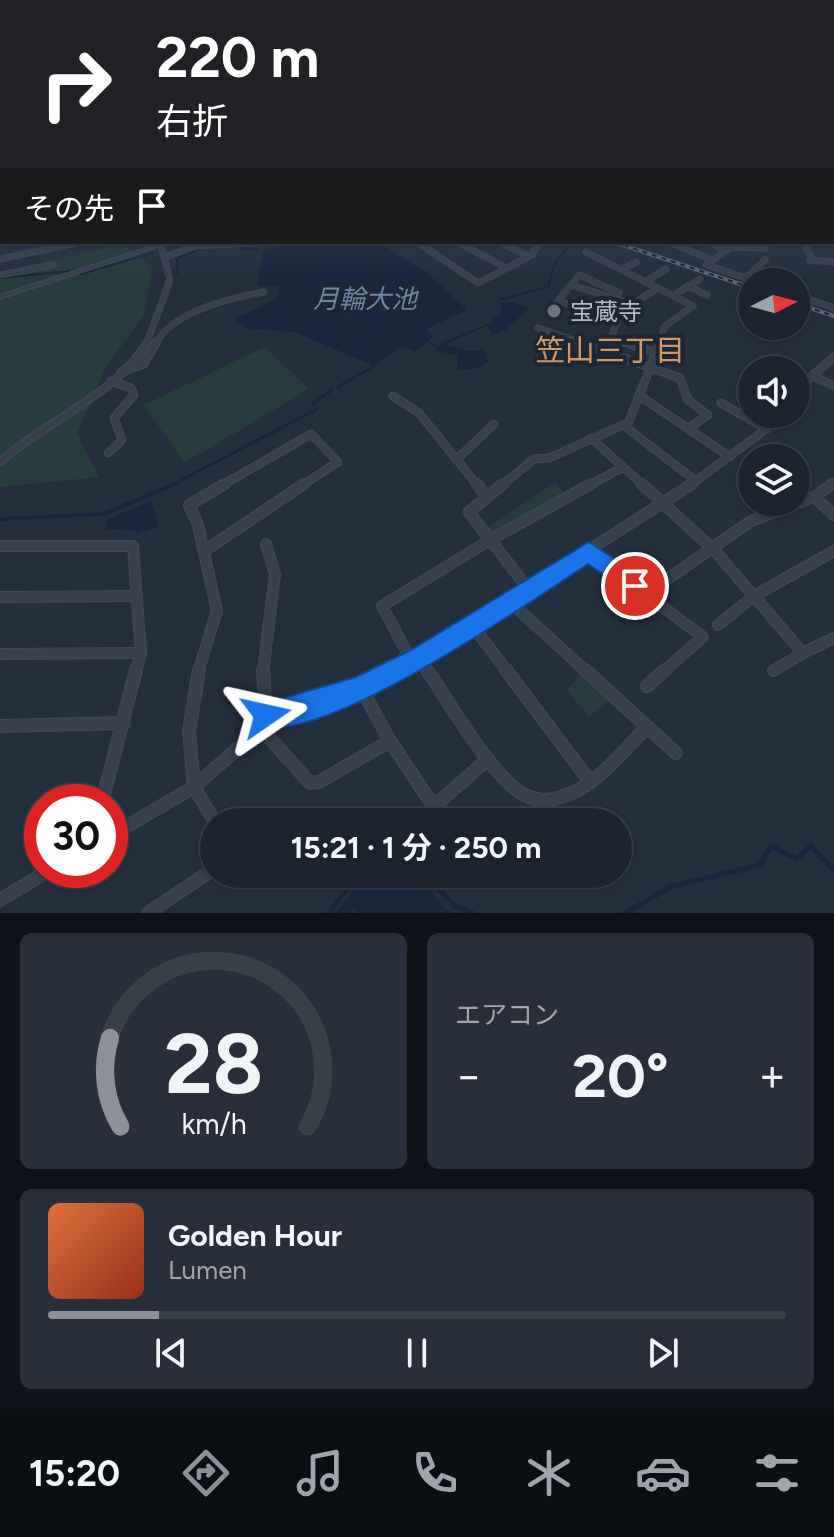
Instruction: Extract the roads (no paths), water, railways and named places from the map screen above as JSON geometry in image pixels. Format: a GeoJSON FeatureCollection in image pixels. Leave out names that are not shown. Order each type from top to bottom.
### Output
{"type":"FeatureCollection","features":[{"type":"Feature","properties":{"kind":"street"},"geometry":{"type":"LineString","coordinates":[[0,259],[71,244]]}},
{"type":"Feature","properties":{"kind":"street"},"geometry":{"type":"LineString","coordinates":[[0,297],[164,244]]}},
{"type":"Feature","properties":{"kind":"street"},"geometry":{"type":"LineString","coordinates":[[165,257],[200,244]]}},
{"type":"Feature","properties":{"kind":"street"},"geometry":{"type":"LineString","coordinates":[[195,246],[236,244]]}},
{"type":"Feature","properties":{"kind":"street"},"geometry":{"type":"LineString","coordinates":[[420,244],[478,283],[528,256],[537,244]]}},
{"type":"Feature","properties":{"kind":"street"},"geometry":{"type":"LineString","coordinates":[[462,244],[506,268]]}},
{"type":"Feature","properties":{"kind":"street"},"geometry":{"type":"LineString","coordinates":[[504,244],[528,256]]}},
{"type":"Feature","properties":{"kind":"street"},"geometry":{"type":"LineString","coordinates":[[674,244],[712,260]]}},
{"type":"Feature","properties":{"kind":"street"},"geometry":{"type":"LineString","coordinates":[[713,244],[724,249],[765,248],[758,244]]}},
{"type":"Feature","properties":{"kind":"street"},"geometry":{"type":"LineString","coordinates":[[741,244],[747,248]]}},
{"type":"Feature","properties":{"kind":"street"},"geometry":{"type":"LineString","coordinates":[[0,462],[30,435],[74,413],[121,372],[147,344],[170,280],[161,245]]}},
{"type":"Feature","properties":{"kind":"street"},"geometry":{"type":"LineString","coordinates":[[805,246],[812,261],[834,262]]}},
{"type":"Feature","properties":{"kind":"street"},"geometry":{"type":"LineString","coordinates":[[724,249],[724,254],[706,265],[738,275]]}},
{"type":"Feature","properties":{"kind":"street"},"geometry":{"type":"LineString","coordinates":[[586,252],[693,306],[665,326],[627,426]]}},
{"type":"Feature","properties":{"kind":"street"},"geometry":{"type":"LineString","coordinates":[[757,268],[765,260]]}},
{"type":"Feature","properties":{"kind":"street"},"geometry":{"type":"LineString","coordinates":[[621,270],[636,262]]}},
{"type":"Feature","properties":{"kind":"street"},"geometry":{"type":"LineString","coordinates":[[0,275],[53,265]]}},
{"type":"Feature","properties":{"kind":"street"},"geometry":{"type":"LineString","coordinates":[[645,282],[666,269]]}},
{"type":"Feature","properties":{"kind":"street"},"geometry":{"type":"LineString","coordinates":[[613,299],[619,293],[580,275],[558,301],[617,318]]}},
{"type":"Feature","properties":{"kind":"street"},"geometry":{"type":"LineString","coordinates":[[673,296],[700,279]]}},
{"type":"Feature","properties":{"kind":"street"},"geometry":{"type":"LineString","coordinates":[[571,285],[631,304]]}},
{"type":"Feature","properties":{"kind":"street"},"geometry":{"type":"LineString","coordinates":[[688,286],[707,295]]}},
{"type":"Feature","properties":{"kind":"street"},"geometry":{"type":"LineString","coordinates":[[656,353],[611,338],[617,318],[631,304],[658,288]]}},
{"type":"Feature","properties":{"kind":"street"},"geometry":{"type":"LineString","coordinates":[[121,372],[131,373],[142,364],[165,330],[235,296],[264,292]]}},
{"type":"Feature","properties":{"kind":"street"},"geometry":{"type":"LineString","coordinates":[[810,300],[834,308]]}},
{"type":"Feature","properties":{"kind":"street"},"geometry":{"type":"LineString","coordinates":[[538,328],[680,378],[688,400],[708,415],[689,428]]}},
{"type":"Feature","properties":{"kind":"street"},"geometry":{"type":"LineString","coordinates":[[810,378],[834,357]]}},
{"type":"Feature","properties":{"kind":"street"},"geometry":{"type":"LineString","coordinates":[[813,376],[834,386]]}},
{"type":"Feature","properties":{"kind":"street"},"geometry":{"type":"LineString","coordinates":[[108,453],[122,440],[114,418],[134,395],[131,388],[111,381]]}},
{"type":"Feature","properties":{"kind":"street"},"geometry":{"type":"LineString","coordinates":[[393,396],[419,413],[487,497]]}},
{"type":"Feature","properties":{"kind":"street"},"geometry":{"type":"LineString","coordinates":[[640,396],[730,457]]}},
{"type":"Feature","properties":{"kind":"street"},"geometry":{"type":"LineString","coordinates":[[266,715],[290,712],[361,688],[416,660],[664,505],[767,429],[721,403]]}},
{"type":"Feature","properties":{"kind":"street"},"geometry":{"type":"LineString","coordinates":[[456,460],[494,424]]}},
{"type":"Feature","properties":{"kind":"street"},"geometry":{"type":"LineString","coordinates":[[529,590],[469,512],[540,456],[549,458],[619,425],[627,426],[696,481]]}},
{"type":"Feature","properties":{"kind":"street"},"geometry":{"type":"LineString","coordinates":[[204,551],[338,462],[311,434],[189,505],[198,525],[217,611],[199,668],[189,731],[194,787],[207,808]]}},
{"type":"Feature","properties":{"kind":"street"},"geometry":{"type":"LineString","coordinates":[[591,438],[714,550],[803,653]]}},
{"type":"Feature","properties":{"kind":"street"},"geometry":{"type":"LineString","coordinates":[[623,467],[490,540],[382,606],[416,660],[488,759],[521,797],[534,802],[565,798],[646,728]]}},
{"type":"Feature","properties":{"kind":"street"},"geometry":{"type":"LineString","coordinates":[[646,594],[714,550],[751,521],[814,497],[834,483]]}},
{"type":"Feature","properties":{"kind":"street"},"geometry":{"type":"LineString","coordinates":[[814,497],[834,515]]}},
{"type":"Feature","properties":{"kind":"street"},"geometry":{"type":"LineString","coordinates":[[266,544],[275,574],[263,665],[264,732],[310,783],[319,782],[390,741]]}},
{"type":"Feature","properties":{"kind":"street"},"geometry":{"type":"LineString","coordinates":[[0,546],[133,546],[141,653],[107,784]]}},
{"type":"Feature","properties":{"kind":"street"},"geometry":{"type":"LineString","coordinates":[[718,625],[754,596],[834,551]]}},
{"type":"Feature","properties":{"kind":"street"},"geometry":{"type":"LineString","coordinates":[[589,552],[703,637],[647,686]]}},
{"type":"Feature","properties":{"kind":"street"},"geometry":{"type":"LineString","coordinates":[[0,597],[136,596]]}},
{"type":"Feature","properties":{"kind":"street"},"geometry":{"type":"LineString","coordinates":[[510,602],[676,753]]}},
{"type":"Feature","properties":{"kind":"street"},"geometry":{"type":"LineString","coordinates":[[472,625],[588,779]]}},
{"type":"Feature","properties":{"kind":"street"},"geometry":{"type":"LineString","coordinates":[[773,671],[834,638]]}},
{"type":"Feature","properties":{"kind":"street"},"geometry":{"type":"LineString","coordinates":[[0,654],[141,653]]}},
{"type":"Feature","properties":{"kind":"street"},"geometry":{"type":"LineString","coordinates":[[361,688],[390,741],[430,801],[438,803],[488,759]]}},
{"type":"Feature","properties":{"kind":"street"},"geometry":{"type":"LineString","coordinates":[[0,726],[124,723]]}},
{"type":"Feature","properties":{"kind":"street"},"geometry":{"type":"LineString","coordinates":[[128,826],[194,787],[237,749],[264,732]]}},
{"type":"Feature","properties":{"kind":"street"},"geometry":{"type":"LineString","coordinates":[[148,913],[200,878]]}},
{"type":"Feature","properties":{"kind":"street"},"geometry":{"type":"LineString","coordinates":[[0,900],[24,886]]}},
{"type":"Feature","properties":{"kind":"water","name":"月輪大池"},"geometry":{"type":"Polygon","coordinates":[[[291,244],[382,245],[425,271],[467,310],[426,329],[433,337],[415,352],[402,347],[374,366],[294,332],[244,328],[235,319],[274,300],[280,292],[279,287],[257,285],[264,250],[291,244]]]}},
{"type":"Feature","properties":{"kind":"water"},"geometry":{"type":"Polygon","coordinates":[[[500,302],[520,304],[529,309],[504,331],[492,335],[487,325],[501,312],[500,302]]]}},
{"type":"Feature","properties":{"kind":"water"},"geometry":{"type":"Polygon","coordinates":[[[442,344],[469,351],[482,350],[487,354],[488,362],[480,368],[457,370],[457,356],[434,350],[442,344]]]}},
{"type":"Feature","properties":{"kind":"water"},"geometry":{"type":"Polygon","coordinates":[[[151,501],[159,527],[136,534],[136,530],[105,529],[108,519],[151,501]]]}},
{"type":"Feature","properties":{"kind":"water"},"geometry":{"type":"Polygon","coordinates":[[[355,888],[428,888],[444,908],[454,913],[357,913],[353,909],[350,913],[335,913],[355,888]]]}},
{"type":"Feature","properties":{"kind":"waterway"},"geometry":{"type":"LineString","coordinates":[[499,300],[548,287],[555,263],[570,244]]}},
{"type":"Feature","properties":{"kind":"waterway"},"geometry":{"type":"LineString","coordinates":[[237,247],[257,250]]}},
{"type":"Feature","properties":{"kind":"waterway"},"geometry":{"type":"LineString","coordinates":[[177,274],[177,258],[202,248]]}},
{"type":"Feature","properties":{"kind":"waterway"},"geometry":{"type":"LineString","coordinates":[[81,274],[153,253]]}},
{"type":"Feature","properties":{"kind":"waterway"},"geometry":{"type":"LineString","coordinates":[[0,278],[71,271]]}},
{"type":"Feature","properties":{"kind":"waterway"},"geometry":{"type":"LineString","coordinates":[[444,343],[487,325]]}},
{"type":"Feature","properties":{"kind":"waterway"},"geometry":{"type":"LineString","coordinates":[[444,343],[448,341]]}},
{"type":"Feature","properties":{"kind":"waterway"},"geometry":{"type":"LineString","coordinates":[[432,344],[436,346]]}},
{"type":"Feature","properties":{"kind":"waterway"},"geometry":{"type":"LineString","coordinates":[[338,387],[374,366]]}},
{"type":"Feature","properties":{"kind":"waterway"},"geometry":{"type":"LineString","coordinates":[[313,403],[332,390]]}},
{"type":"Feature","properties":{"kind":"waterway"},"geometry":{"type":"LineString","coordinates":[[170,486],[317,409]]}},
{"type":"Feature","properties":{"kind":"waterway"},"geometry":{"type":"LineString","coordinates":[[0,519],[103,514],[175,484]]}},
{"type":"Feature","properties":{"kind":"waterway"},"geometry":{"type":"LineString","coordinates":[[626,913],[670,887],[760,865],[771,846],[796,859],[811,846],[834,870]]}},
{"type":"Feature","properties":{"kind":"waterway"},"geometry":{"type":"LineString","coordinates":[[329,913],[348,888]]}},
{"type":"Feature","properties":{"kind":"waterway"},"geometry":{"type":"LineString","coordinates":[[438,888],[456,907],[473,913]]}},
{"type":"Feature","properties":{"kind":"railway"},"geometry":{"type":"LineString","coordinates":[[620,244],[738,283]]}},
{"type":"Feature","properties":{"kind":"railway"},"geometry":{"type":"LineString","coordinates":[[810,308],[834,316]]}},
{"type":"Feature","properties":{"kind":"place","name":"宝蔵寺"},"geometry":{"type":"Point","coordinates":[554,311]}},
{"type":"Feature","properties":{"kind":"district","name":"笠山三丁目"},"geometry":{"type":"Point","coordinates":[610,350]}}]}
